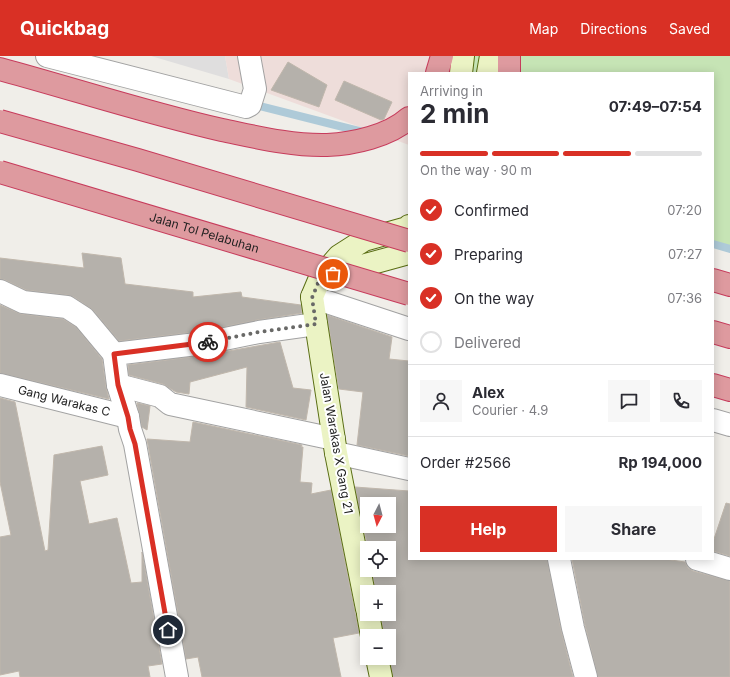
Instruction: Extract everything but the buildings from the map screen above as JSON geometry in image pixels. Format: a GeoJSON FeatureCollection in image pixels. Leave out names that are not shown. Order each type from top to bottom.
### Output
{"type":"FeatureCollection","features":[{"type":"Feature","properties":{"kind":"highway"},"geometry":{"type":"LineString","coordinates":[[437,72],[442,56]]}},
{"type":"Feature","properties":{"kind":"highway"},"geometry":{"type":"LineString","coordinates":[[509,56],[509,72]]}},
{"type":"Feature","properties":{"kind":"highway"},"geometry":{"type":"LineString","coordinates":[[0,68],[191,123],[259,138],[327,145],[354,142],[388,132],[408,119]]}},
{"type":"Feature","properties":{"kind":"highway"},"geometry":{"type":"LineString","coordinates":[[0,121],[138,160],[408,241]]}},
{"type":"Feature","properties":{"kind":"highway","name":"Jalan Tol Pelabuhan"},"geometry":{"type":"LineString","coordinates":[[0,172],[408,294]]}},
{"type":"Feature","properties":{"kind":"highway"},"geometry":{"type":"LineString","coordinates":[[714,280],[730,285]]}},
{"type":"Feature","properties":{"kind":"highway"},"geometry":{"type":"LineString","coordinates":[[714,332],[730,337]]}},
{"type":"Feature","properties":{"kind":"highway"},"geometry":{"type":"LineString","coordinates":[[714,385],[730,390]]}},
{"type":"Feature","properties":{"kind":"street"},"geometry":{"type":"LineString","coordinates":[[47,56],[250,100],[249,56]]}},
{"type":"Feature","properties":{"kind":"street"},"geometry":{"type":"LineString","coordinates":[[461,72],[463,56]]}},
{"type":"Feature","properties":{"kind":"street"},"geometry":{"type":"LineString","coordinates":[[488,72],[491,56]]}},
{"type":"Feature","properties":{"kind":"street"},"geometry":{"type":"LineString","coordinates":[[408,228],[364,240],[339,256],[320,278],[312,298],[408,329]]}},
{"type":"Feature","properties":{"kind":"street"},"geometry":{"type":"LineString","coordinates":[[320,278],[408,253]]}},
{"type":"Feature","properties":{"kind":"street"},"geometry":{"type":"LineString","coordinates":[[0,291],[23,302],[67,307],[84,318],[114,354],[118,385],[135,444],[177,677]]}},
{"type":"Feature","properties":{"kind":"street","name":"Jalan Warakas X Gang 21"},"geometry":{"type":"LineString","coordinates":[[312,298],[335,446],[362,585]]}},
{"type":"Feature","properties":{"kind":"street"},"geometry":{"type":"LineString","coordinates":[[114,354],[205,343],[259,332],[316,324]]}},
{"type":"Feature","properties":{"kind":"street","name":"Gang Warakas C"},"geometry":{"type":"LineString","coordinates":[[0,385],[128,417]]}},
{"type":"Feature","properties":{"kind":"street"},"geometry":{"type":"LineString","coordinates":[[118,385],[160,396],[170,404],[335,446],[408,470]]}},
{"type":"Feature","properties":{"kind":"street"},"geometry":{"type":"LineString","coordinates":[[714,420],[730,425]]}},
{"type":"Feature","properties":{"kind":"street"},"geometry":{"type":"LineString","coordinates":[[559,560],[573,628],[586,677]]}},
{"type":"Feature","properties":{"kind":"street"},"geometry":{"type":"LineString","coordinates":[[700,560],[730,569]]}},
{"type":"Feature","properties":{"kind":"street"},"geometry":{"type":"LineString","coordinates":[[378,665],[381,677]]}},
{"type":"Feature","properties":{"kind":"shaded area"},"geometry":{"type":"Polygon","coordinates":[[[151,56],[225,56],[229,79],[151,56]]]}},
{"type":"Feature","properties":{"kind":"shaded area"},"geometry":{"type":"Polygon","coordinates":[[[225,56],[452,56],[451,72],[408,72],[408,145],[229,79],[225,56]]]}},
{"type":"Feature","properties":{"kind":"green space"},"geometry":{"type":"Polygon","coordinates":[[[454,56],[730,56],[730,248],[714,243],[714,72],[454,72],[454,56]]]}},
{"type":"Feature","properties":{"kind":"waterway"},"geometry":{"type":"LineString","coordinates":[[252,104],[367,133]]}},
{"type":"Feature","properties":{"kind":"waterway"},"geometry":{"type":"LineString","coordinates":[[714,244],[730,249]]}},
{"type":"Feature","properties":{"kind":"way so far"},"geometry":{"type":"LineString","coordinates":[[208,342],[259,332],[316,324],[312,298],[320,278],[333,274]]}},
{"type":"Feature","properties":{"kind":"route"},"geometry":{"type":"LineString","coordinates":[[168,630],[135,444],[118,385],[114,354],[208,342]]}}]}
